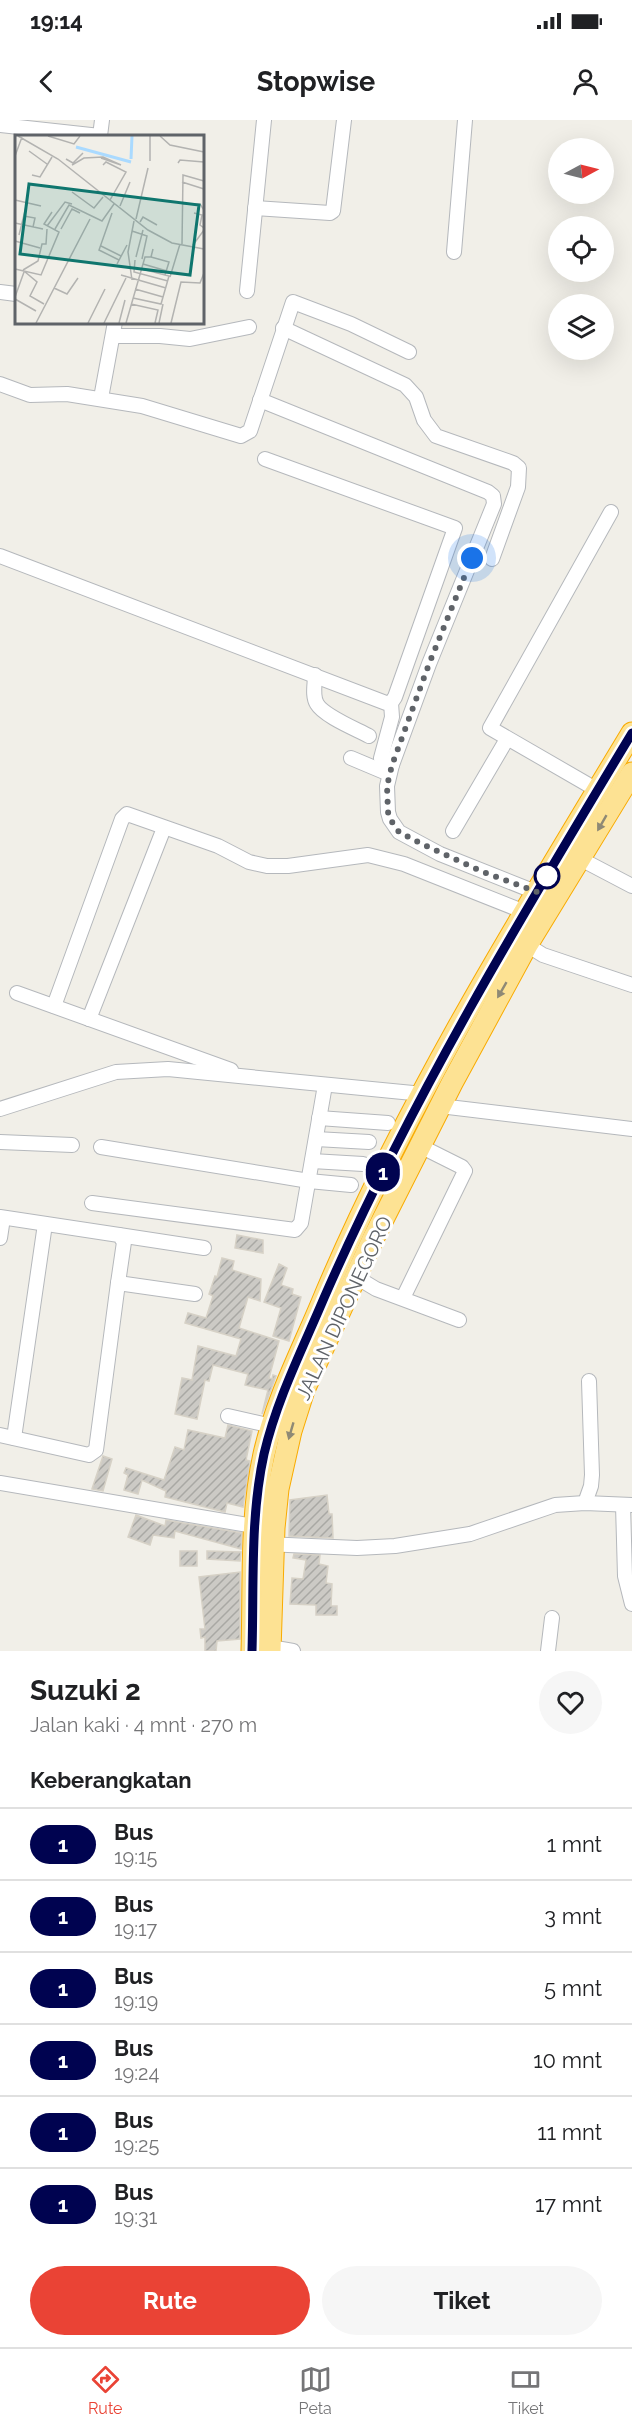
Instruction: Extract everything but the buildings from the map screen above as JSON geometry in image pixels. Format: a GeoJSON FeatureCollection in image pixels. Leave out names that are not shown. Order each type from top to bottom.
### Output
{"type":"FeatureCollection","features":[{"type":"Feature","properties":{"kind":"highway","name":"JALAN DIPONEGORO"},"geometry":{"type":"LineString","coordinates":[[572,855],[599,791],[632,733]]}},
{"type":"Feature","properties":{"kind":"highway","name":"JALAN DIPONEGORO"},"geometry":{"type":"LineString","coordinates":[[265,1536],[291,1431],[304,1390],[356,1278],[363,1235],[392,1205],[420,1146],[432,1100],[454,1034],[534,916],[572,855],[632,773]]}},
{"type":"Feature","properties":{"kind":"highway","name":"JALAN DIPONEGORO"},"geometry":{"type":"LineString","coordinates":[[264,1650],[265,1536],[260,1475],[272,1426],[291,1371],[432,1100],[527,945],[534,916]]}},
{"type":"Feature","properties":{"kind":"street"},"geometry":{"type":"LineString","coordinates":[[100,135],[102,120]]}},
{"type":"Feature","properties":{"kind":"street"},"geometry":{"type":"LineString","coordinates":[[247,291],[264,120]]}},
{"type":"Feature","properties":{"kind":"street"},"geometry":{"type":"LineString","coordinates":[[255,208],[330,213],[333,211],[344,120]]}},
{"type":"Feature","properties":{"kind":"street"},"geometry":{"type":"LineString","coordinates":[[454,252],[464,120]]}},
{"type":"Feature","properties":{"kind":"street"},"geometry":{"type":"LineString","coordinates":[[0,128],[79,135]]}},
{"type":"Feature","properties":{"kind":"street"},"geometry":{"type":"LineString","coordinates":[[0,292],[15,294]]}},
{"type":"Feature","properties":{"kind":"street"},"geometry":{"type":"LineString","coordinates":[[0,384],[30,394],[67,394],[141,406],[241,436],[250,431],[291,303],[296,301],[409,352]]}},
{"type":"Feature","properties":{"kind":"street"},"geometry":{"type":"LineString","coordinates":[[101,398],[114,329],[190,339],[249,327]]}},
{"type":"Feature","properties":{"kind":"street"},"geometry":{"type":"LineString","coordinates":[[283,328],[405,385],[416,397],[424,420],[436,436],[513,463],[519,468],[519,487],[492,559]]}},
{"type":"Feature","properties":{"kind":"street"},"geometry":{"type":"LineString","coordinates":[[260,400],[493,496],[494,504],[429,664],[391,769],[387,786],[388,812],[399,832],[440,854],[546,896]]}},
{"type":"Feature","properties":{"kind":"street"},"geometry":{"type":"LineString","coordinates":[[265,459],[455,528],[391,703],[392,717],[381,758],[391,769]]}},
{"type":"Feature","properties":{"kind":"street"},"geometry":{"type":"LineString","coordinates":[[599,791],[507,739],[491,729],[491,724],[611,512]]}},
{"type":"Feature","properties":{"kind":"street"},"geometry":{"type":"LineString","coordinates":[[0,556],[391,703]]}},
{"type":"Feature","properties":{"kind":"street"},"geometry":{"type":"LineString","coordinates":[[315,675],[314,696],[317,704],[325,712],[369,736]]}},
{"type":"Feature","properties":{"kind":"street"},"geometry":{"type":"LineString","coordinates":[[453,831],[507,739]]}},
{"type":"Feature","properties":{"kind":"street"},"geometry":{"type":"LineString","coordinates":[[351,758],[391,769]]}},
{"type":"Feature","properties":{"kind":"street"},"geometry":{"type":"LineString","coordinates":[[54,1006],[122,819],[131,813],[164,828],[218,846],[249,862],[267,866],[288,866],[368,855],[404,864],[534,916]]}},
{"type":"Feature","properties":{"kind":"street"},"geometry":{"type":"LineString","coordinates":[[89,1019],[164,828]]}},
{"type":"Feature","properties":{"kind":"street"},"geometry":{"type":"LineString","coordinates":[[572,855],[632,886]]}},
{"type":"Feature","properties":{"kind":"street"},"geometry":{"type":"LineString","coordinates":[[527,945],[543,955],[632,985]]}},
{"type":"Feature","properties":{"kind":"street"},"geometry":{"type":"LineString","coordinates":[[17,993],[250,1077]]}},
{"type":"Feature","properties":{"kind":"street"},"geometry":{"type":"LineString","coordinates":[[0,1109],[116,1072],[168,1069],[325,1085],[632,1129]]}},
{"type":"Feature","properties":{"kind":"street"},"geometry":{"type":"LineString","coordinates":[[93,1203],[296,1230],[301,1223],[325,1085]]}},
{"type":"Feature","properties":{"kind":"street"},"geometry":{"type":"LineString","coordinates":[[319,1118],[388,1123]]}},
{"type":"Feature","properties":{"kind":"street"},"geometry":{"type":"LineString","coordinates":[[316,1139],[369,1142]]}},
{"type":"Feature","properties":{"kind":"street"},"geometry":{"type":"LineString","coordinates":[[0,1142],[72,1145]]}},
{"type":"Feature","properties":{"kind":"street"},"geometry":{"type":"LineString","coordinates":[[101,1146],[309,1181],[351,1185]]}},
{"type":"Feature","properties":{"kind":"street"},"geometry":{"type":"LineString","coordinates":[[403,1298],[465,1171],[462,1167],[420,1146]]}},
{"type":"Feature","properties":{"kind":"street"},"geometry":{"type":"LineString","coordinates":[[312,1161],[363,1164]]}},
{"type":"Feature","properties":{"kind":"street"},"geometry":{"type":"LineString","coordinates":[[0,1238],[1,1218],[204,1248]]}},
{"type":"Feature","properties":{"kind":"street"},"geometry":{"type":"LineString","coordinates":[[14,1438],[45,1224]]}},
{"type":"Feature","properties":{"kind":"street"},"geometry":{"type":"LineString","coordinates":[[0,1435],[89,1455],[96,1450],[124,1242],[119,1235]]}},
{"type":"Feature","properties":{"kind":"street"},"geometry":{"type":"LineString","coordinates":[[356,1278],[376,1289],[459,1320]]}},
{"type":"Feature","properties":{"kind":"street"},"geometry":{"type":"LineString","coordinates":[[118,1283],[195,1294]]}},
{"type":"Feature","properties":{"kind":"street"},"geometry":{"type":"LineString","coordinates":[[585,1503],[592,1475],[589,1381]]}},
{"type":"Feature","properties":{"kind":"street"},"geometry":{"type":"LineString","coordinates":[[228,1416],[272,1426]]}},
{"type":"Feature","properties":{"kind":"street"},"geometry":{"type":"LineString","coordinates":[[0,1483],[265,1536],[357,1548],[421,1544],[491,1528],[538,1509],[555,1505],[585,1503],[628,1505],[625,1576],[632,1604]]}},
{"type":"Feature","properties":{"kind":"street"},"geometry":{"type":"LineString","coordinates":[[548,1651],[552,1618]]}},
{"type":"Feature","properties":{"kind":"street"},"geometry":{"type":"LineString","coordinates":[[264,1650],[293,1651]]}},
{"type":"Feature","properties":{"kind":"bus line","name":"1"},"geometry":{"type":"LineString","coordinates":[[252,1651],[260,1475],[272,1426],[291,1371],[354,1230],[454,1034],[632,733]]}},
{"type":"Feature","properties":{"kind":"route"},"geometry":{"type":"LineString","coordinates":[[472,558],[429,664],[392,765],[387,786],[388,812],[399,832],[440,854],[483,872],[537,892],[547,876]]}}]}
